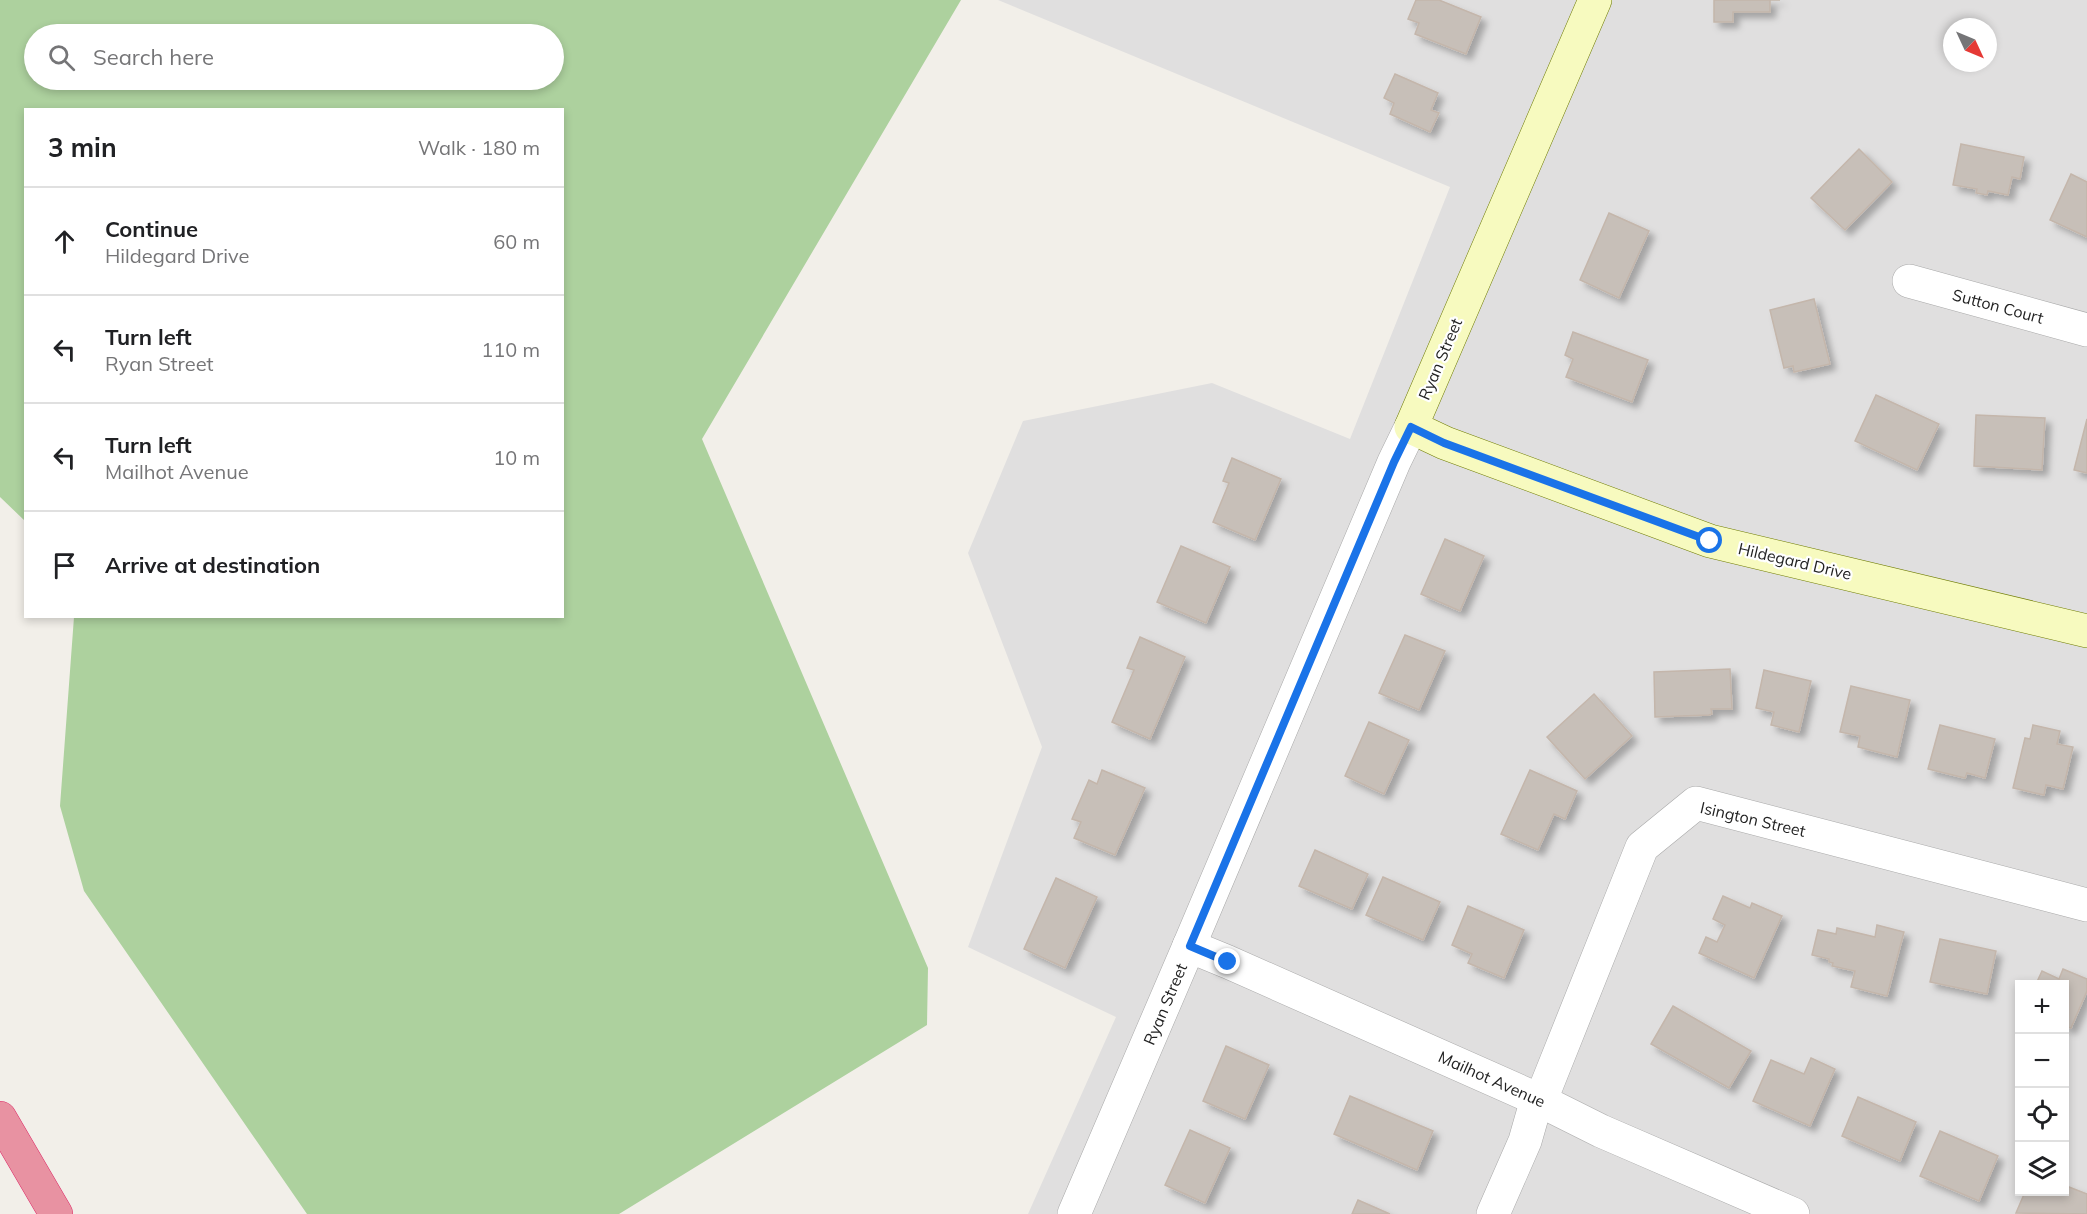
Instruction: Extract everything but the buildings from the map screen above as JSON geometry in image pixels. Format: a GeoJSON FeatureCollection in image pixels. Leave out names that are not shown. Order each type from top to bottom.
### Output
{"type":"FeatureCollection","features":[{"type":"Feature","properties":{"kind":"highway"},"geometry":{"type":"LineString","coordinates":[[0,1118],[56,1214]]}},
{"type":"Feature","properties":{"kind":"street","name":"Ryan Street"},"geometry":{"type":"LineString","coordinates":[[1074,1214],[1190,946],[1394,462],[1596,0]]}},
{"type":"Feature","properties":{"kind":"street","name":"Sutton Court"},"geometry":{"type":"LineString","coordinates":[[1909,281],[2087,330]]}},
{"type":"Feature","properties":{"kind":"street","name":"Hildegard Drive"},"geometry":{"type":"LineString","coordinates":[[1411,427],[1444,443],[1710,541],[2087,630]]}},
{"type":"Feature","properties":{"kind":"street","name":"Isington Street"},"geometry":{"type":"LineString","coordinates":[[1493,1214],[1525,1141],[1537,1099],[1544,1092],[1642,847],[1696,803],[2087,905]]}},
{"type":"Feature","properties":{"kind":"street","name":"Mailhot Avenue"},"geometry":{"type":"LineString","coordinates":[[1190,946],[1537,1099],[1601,1131],[1793,1214]]}},
{"type":"Feature","properties":{"kind":"shaded area"},"geometry":{"type":"Polygon","coordinates":[[[998,0],[2087,0],[2087,1214],[1028,1214],[1116,1017],[968,947],[1042,747],[968,553],[1023,421],[1212,383],[1350,439],[1450,187],[998,0]]]}},
{"type":"Feature","properties":{"kind":"green space"},"geometry":{"type":"Polygon","coordinates":[[[0,0],[961,0],[702,439],[928,968],[927,1025],[619,1214],[307,1214],[84,891],[60,806],[74,618],[564,618],[564,108],[24,108],[24,520],[0,497],[0,0]]]}},
{"type":"Feature","properties":{"kind":"route"},"geometry":{"type":"LineString","coordinates":[[1228,962],[1190,946],[1394,462],[1411,427],[1444,443],[1710,541]]}}]}
